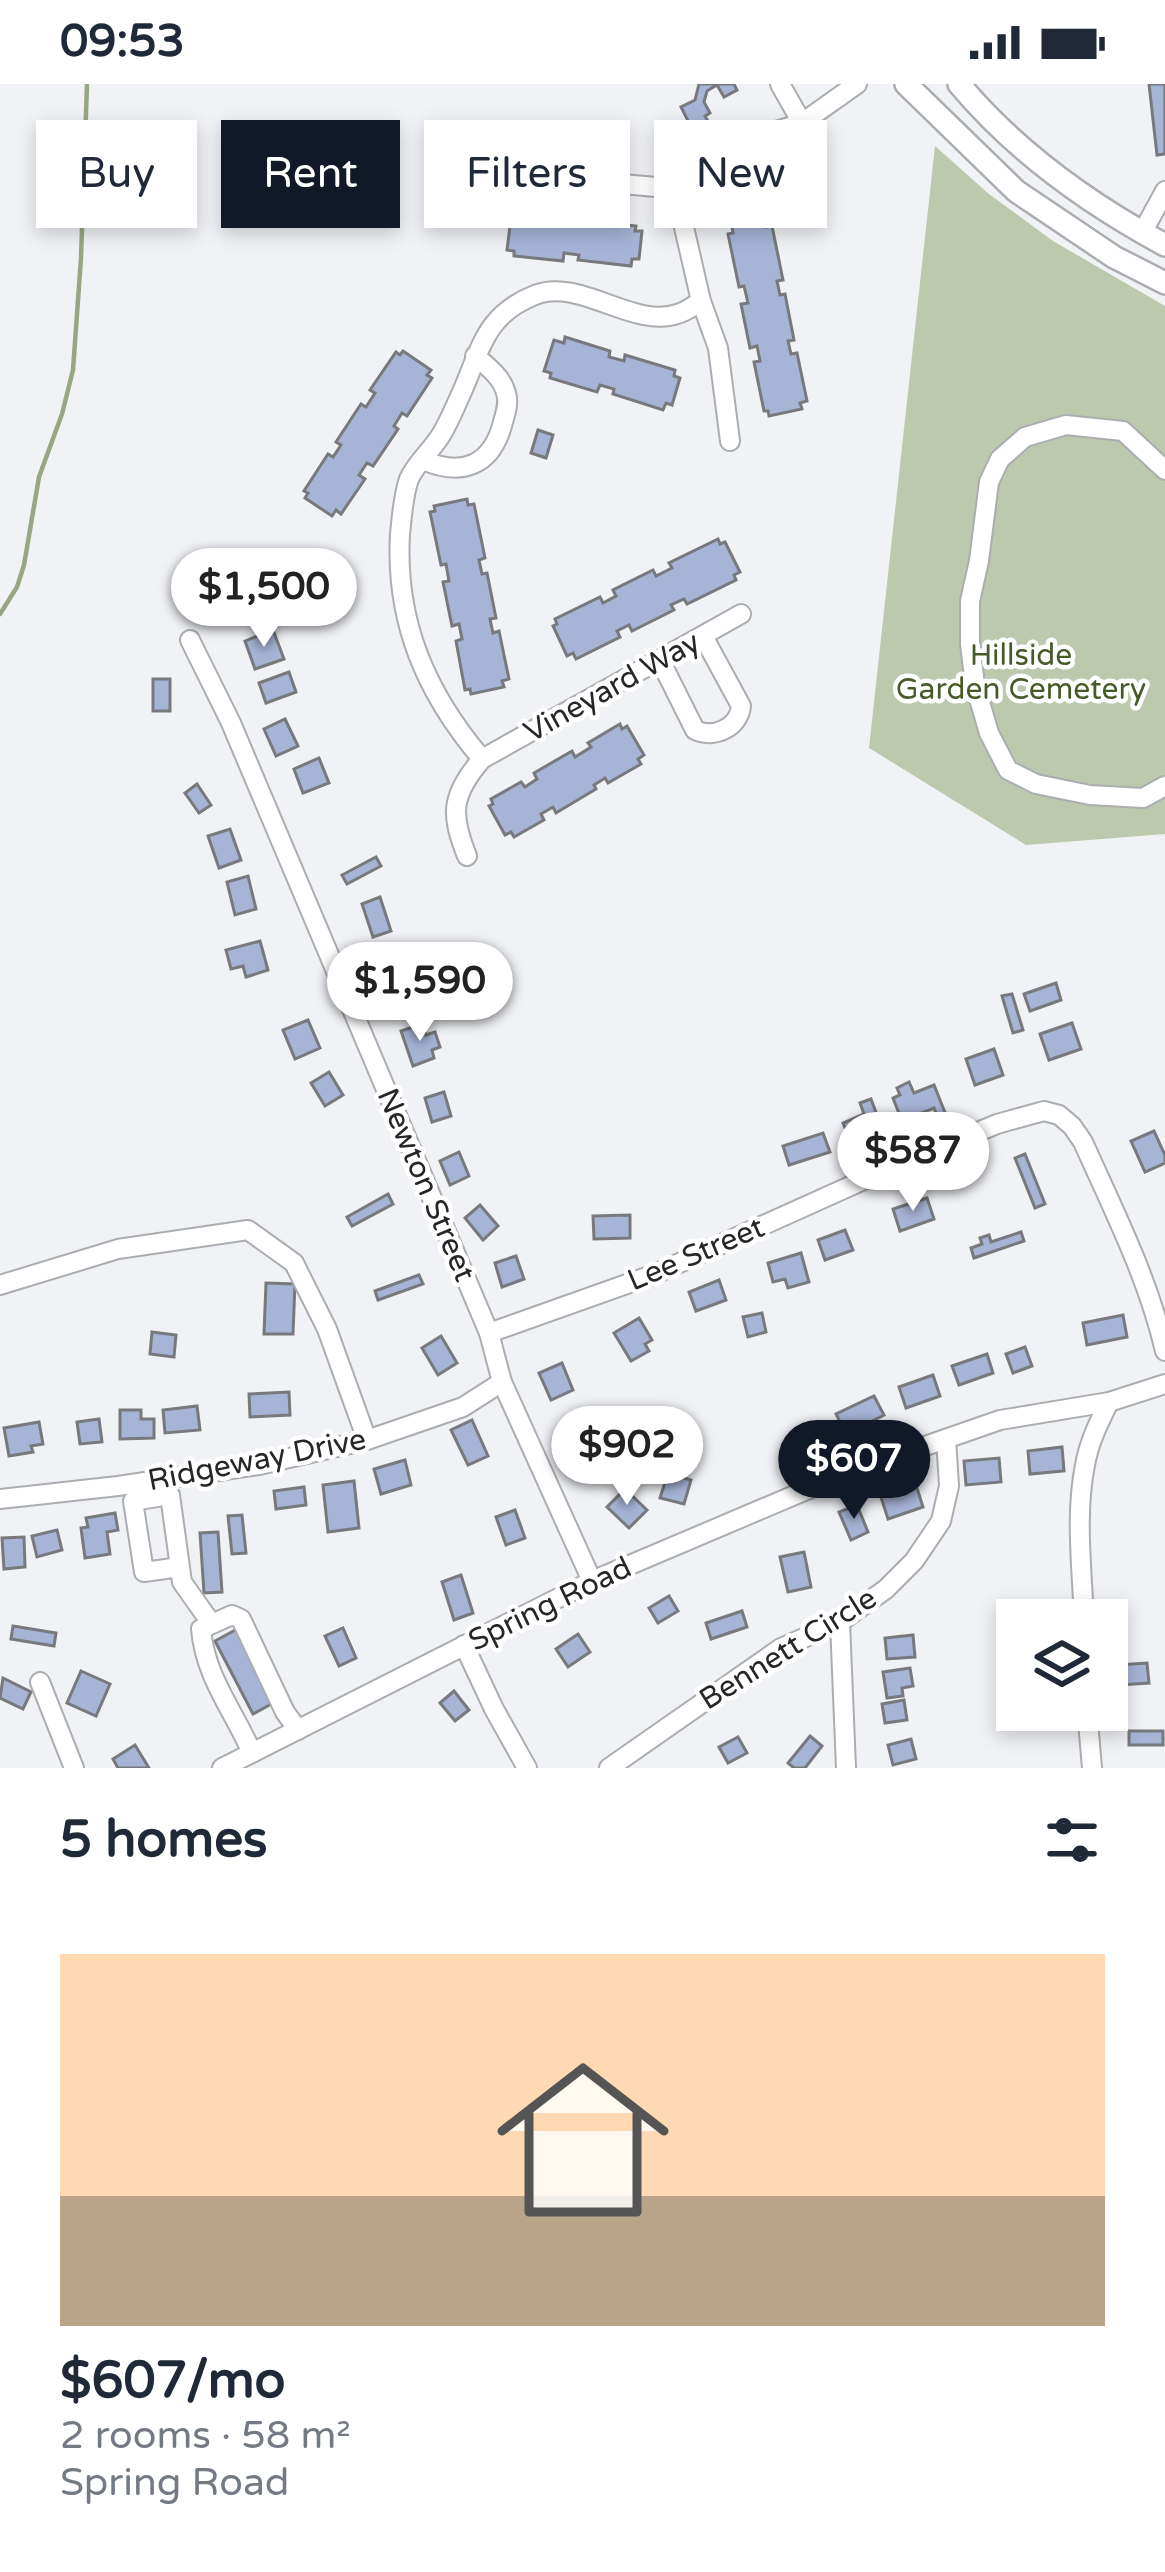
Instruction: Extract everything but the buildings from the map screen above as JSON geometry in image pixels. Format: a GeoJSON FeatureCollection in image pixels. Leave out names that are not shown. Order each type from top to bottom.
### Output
{"type":"FeatureCollection","features":[{"type":"Feature","properties":{"kind":"main road"},"geometry":{"type":"LineString","coordinates":[[906,84],[1016,191],[1114,257],[1165,283]]}},
{"type":"Feature","properties":{"kind":"main road"},"geometry":{"type":"LineString","coordinates":[[959,84],[1039,162],[1113,216],[1165,245]]}},
{"type":"Feature","properties":{"kind":"street"},"geometry":{"type":"LineString","coordinates":[[780,84],[796,120]]}},
{"type":"Feature","properties":{"kind":"street"},"geometry":{"type":"LineString","coordinates":[[814,120],[857,84]]}},
{"type":"Feature","properties":{"kind":"street"},"geometry":{"type":"LineString","coordinates":[[1142,233],[1165,191]]}},
{"type":"Feature","properties":{"kind":"street"},"geometry":{"type":"LineString","coordinates":[[684,228],[700,301],[718,347],[730,441]]}},
{"type":"Feature","properties":{"kind":"street"},"geometry":{"type":"LineString","coordinates":[[467,856],[456,827],[457,798],[482,759],[433,691],[412,642],[398,566],[410,477],[442,434],[481,340],[500,316],[537,293],[561,292],[663,318],[681,314],[700,301]]}},
{"type":"Feature","properties":{"kind":"street"},"geometry":{"type":"LineString","coordinates":[[423,460],[446,470],[470,466],[491,449],[501,430],[506,391],[475,356]]}},
{"type":"Feature","properties":{"kind":"street"},"geometry":{"type":"LineString","coordinates":[[1165,470],[1123,431],[1066,425],[1025,437],[1000,459],[989,482],[970,601],[970,644],[988,733],[1008,770],[1036,784],[1090,795],[1142,798],[1165,786]]}},
{"type":"Feature","properties":{"kind":"street","name":"Vineyard Way"},"geometry":{"type":"LineString","coordinates":[[482,759],[742,614]]}},
{"type":"Feature","properties":{"kind":"street"},"geometry":{"type":"LineString","coordinates":[[660,660],[695,730],[712,735],[733,723],[741,706],[703,636]]}},
{"type":"Feature","properties":{"kind":"street","name":"Newton Street"},"geometry":{"type":"LineString","coordinates":[[190,640],[231,723],[489,1333],[502,1382],[592,1581]]}},
{"type":"Feature","properties":{"kind":"street","name":"Lee Street"},"geometry":{"type":"LineString","coordinates":[[489,1333],[655,1274],[916,1157],[997,1124],[1044,1111],[1059,1115],[1083,1142],[1139,1266],[1165,1352]]}},
{"type":"Feature","properties":{"kind":"street"},"geometry":{"type":"LineString","coordinates":[[0,1285],[118,1249],[248,1230],[294,1263],[327,1329],[367,1440]]}},
{"type":"Feature","properties":{"kind":"street","name":"Ridgeway Drive"},"geometry":{"type":"LineString","coordinates":[[0,1498],[259,1465],[367,1440],[463,1406],[502,1382]]}},
{"type":"Feature","properties":{"kind":"street","name":"Spring Road"},"geometry":{"type":"LineString","coordinates":[[221,1768],[592,1581],[842,1475],[1000,1420],[1109,1402],[1165,1384]]}},
{"type":"Feature","properties":{"kind":"street"},"geometry":{"type":"LineString","coordinates":[[1083,1599],[1080,1501],[1085,1463],[1109,1402]]}},
{"type":"Feature","properties":{"kind":"street","name":"Bennett Circle"},"geometry":{"type":"LineString","coordinates":[[609,1768],[781,1648],[840,1622],[886,1588],[928,1543],[947,1503],[946,1439]]}},
{"type":"Feature","properties":{"kind":"street"},"geometry":{"type":"LineString","coordinates":[[180,1567],[182,1582],[211,1623]]}},
{"type":"Feature","properties":{"kind":"street"},"geometry":{"type":"LineString","coordinates":[[253,1753],[210,1673],[201,1629],[211,1623],[232,1615],[241,1619],[298,1730]]}},
{"type":"Feature","properties":{"kind":"street"},"geometry":{"type":"LineString","coordinates":[[840,1622],[846,1768]]}},
{"type":"Feature","properties":{"kind":"street"},"geometry":{"type":"LineString","coordinates":[[464,1645],[527,1768]]}},
{"type":"Feature","properties":{"kind":"street"},"geometry":{"type":"LineString","coordinates":[[40,1682],[74,1768]]}},
{"type":"Feature","properties":{"kind":"street"},"geometry":{"type":"LineString","coordinates":[[1089,1731],[1092,1768]]}},
{"type":"Feature","properties":{"kind":"green space","name":"Hillside Garden Cemetery"},"geometry":{"type":"Polygon","coordinates":[[[935,146],[1053,241],[1165,306],[1165,834],[1026,845],[869,748],[935,146]]]}},
{"type":"Feature","properties":{"kind":"waterway"},"geometry":{"type":"LineString","coordinates":[[0,614],[24,565],[39,477],[73,370],[87,84]]}}]}
